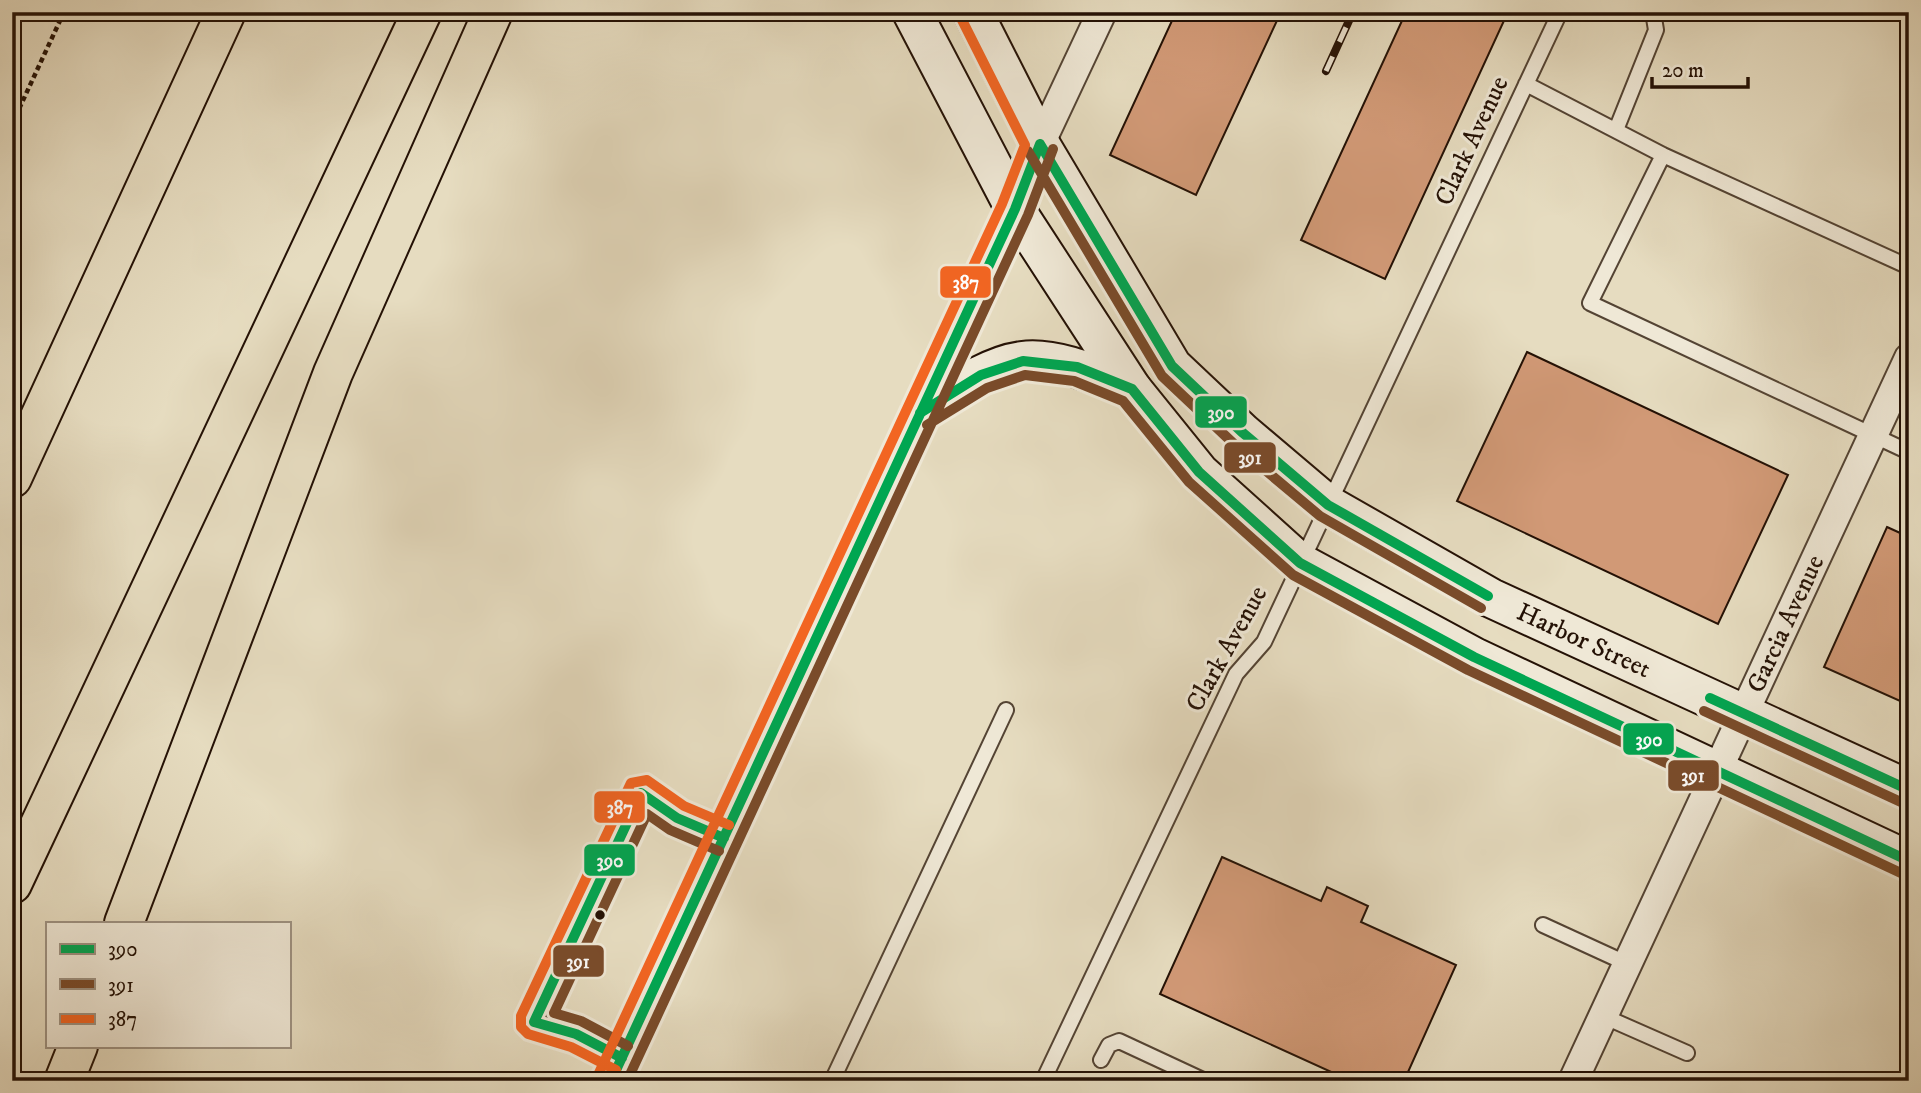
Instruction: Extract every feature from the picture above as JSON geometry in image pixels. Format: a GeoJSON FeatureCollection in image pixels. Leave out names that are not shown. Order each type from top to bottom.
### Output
{"type":"FeatureCollection","features":[{"type":"Feature","properties":{"kind":"highway"},"geometry":{"type":"LineString","coordinates":[[12,478],[226,12]]}},
{"type":"Feature","properties":{"kind":"highway"},"geometry":{"type":"LineString","coordinates":[[12,884],[422,12]]}},
{"type":"Feature","properties":{"kind":"highway"},"geometry":{"type":"LineString","coordinates":[[124,922],[333,373],[493,12]]}},
{"type":"Feature","properties":{"kind":"highway"},"geometry":{"type":"LineString","coordinates":[[64,1081],[77,1048]]}},
{"type":"Feature","properties":{"kind":"street"},"geometry":{"type":"LineString","coordinates":[[912,12],[1015,209],[1132,389],[1199,472],[1300,563],[1474,657],[1909,860]]}},
{"type":"Feature","properties":{"kind":"street","name":"Harbor Street"},"geometry":{"type":"LineString","coordinates":[[973,12],[1040,144],[1172,366],[1243,433],[1328,505],[1491,598],[1909,790]]}},
{"type":"Feature","properties":{"kind":"street"},"geometry":{"type":"LineString","coordinates":[[616,1070],[1015,209],[1040,144],[1102,12]]}},
{"type":"Feature","properties":{"kind":"street","name":"Garcia Avenue"},"geometry":{"type":"LineString","coordinates":[[1573,1081],[1909,358]]}},
{"type":"Feature","properties":{"kind":"street"},"geometry":{"type":"LineString","coordinates":[[920,413],[981,375],[1023,361],[1077,367],[1132,389]]}},
{"type":"Feature","properties":{"kind":"lane","name":"Clark Avenue"},"geometry":{"type":"LineString","coordinates":[[1043,1081],[1236,674],[1265,642],[1560,12]]}},
{"type":"Feature","properties":{"kind":"lane"},"geometry":{"type":"LineString","coordinates":[[1616,130],[1656,30],[1653,12]]}},
{"type":"Feature","properties":{"kind":"lane"},"geometry":{"type":"LineString","coordinates":[[1526,84],[1663,155],[1909,267]]}},
{"type":"Feature","properties":{"kind":"lane"},"geometry":{"type":"LineString","coordinates":[[1663,155],[1590,303],[1909,452]]}},
{"type":"Feature","properties":{"kind":"lane"},"geometry":{"type":"LineString","coordinates":[[832,1081],[1006,710]]}},
{"type":"Feature","properties":{"kind":"lane"},"geometry":{"type":"LineString","coordinates":[[616,1070],[576,1034],[534,1022],[641,793],[677,818],[724,838]]}},
{"type":"Feature","properties":{"kind":"lane"},"geometry":{"type":"LineString","coordinates":[[1543,925],[1628,964]]}},
{"type":"Feature","properties":{"kind":"lane"},"geometry":{"type":"LineString","coordinates":[[1603,1016],[1688,1053]]}},
{"type":"Feature","properties":{"kind":"lane"},"geometry":{"type":"LineString","coordinates":[[1101,1060],[1109,1045],[1119,1041],[1205,1081]]}},
{"type":"Feature","properties":{"kind":"path"},"geometry":{"type":"LineString","coordinates":[[12,124],[64,12]]}},
{"type":"Feature","properties":{"kind":"building"},"geometry":{"type":"Polygon","coordinates":[[[1176,12],[1281,12],[1196,195],[1110,155],[1176,12]]]}},
{"type":"Feature","properties":{"kind":"building"},"geometry":{"type":"Polygon","coordinates":[[[1406,12],[1508,12],[1385,279],[1301,240],[1406,12]]]}},
{"type":"Feature","properties":{"kind":"building"},"geometry":{"type":"Polygon","coordinates":[[[1527,352],[1788,475],[1718,624],[1457,501],[1527,352]]]}},
{"type":"Feature","properties":{"kind":"building"},"geometry":{"type":"Polygon","coordinates":[[[1887,527],[1909,537],[1909,705],[1824,667],[1887,527]]]}},
{"type":"Feature","properties":{"kind":"building"},"geometry":{"type":"Polygon","coordinates":[[[1222,857],[1321,901],[1327,887],[1368,906],[1361,922],[1456,965],[1404,1081],[1351,1081],[1160,994],[1222,857]]]}},
{"type":"Feature","properties":{"kind":"railway"},"geometry":{"type":"LineString","coordinates":[[1326,71],[1353,12]]}},
{"type":"Feature","properties":{"kind":"transit line","name":"387"},"geometry":{"type":"LineString","coordinates":[[598,1075],[1002,204],[1025,145],[961,18]]}},
{"type":"Feature","properties":{"kind":"transit line","name":"390"},"geometry":{"type":"LineString","coordinates":[[1040,144],[1172,366],[1243,433],[1328,505],[1488,596]]}},
{"type":"Feature","properties":{"kind":"transit line","name":"390"},"geometry":{"type":"LineString","coordinates":[[611,1081],[1015,209],[1040,144]]}},
{"type":"Feature","properties":{"kind":"transit line","name":"391"},"geometry":{"type":"LineString","coordinates":[[627,1081],[1028,215],[1053,149]]}},
{"type":"Feature","properties":{"kind":"transit line","name":"391"},"geometry":{"type":"LineString","coordinates":[[1028,151],[1162,376],[1234,444],[1320,516],[1481,608]]}},
{"type":"Feature","properties":{"kind":"transit line","name":"390"},"geometry":{"type":"LineString","coordinates":[[920,413],[981,375],[1023,361],[1077,367],[1132,389],[1199,472],[1300,563],[1474,657],[1909,861]]}},
{"type":"Feature","properties":{"kind":"transit line","name":"391"},"geometry":{"type":"LineString","coordinates":[[927,425],[987,388],[1025,375],[1074,381],[1123,401],[1189,482],[1293,575],[1468,670],[1903,874]]}},
{"type":"Feature","properties":{"kind":"transit line","name":"390"},"geometry":{"type":"LineString","coordinates":[[1710,698],[1909,790]]}},
{"type":"Feature","properties":{"kind":"transit line","name":"391"},"geometry":{"type":"LineString","coordinates":[[1704,711],[1903,803]]}},
{"type":"Feature","properties":{"kind":"transit line","name":"387"},"geometry":{"type":"LineString","coordinates":[[616,1070],[571,1047],[528,1034],[521,1027],[521,1016],[631,783],[647,780],[684,806],[729,825]]}},
{"type":"Feature","properties":{"kind":"transit line","name":"390"},"geometry":{"type":"LineString","coordinates":[[622,1058],[576,1034],[534,1022],[641,793],[677,818],[724,838]]}},
{"type":"Feature","properties":{"kind":"transit line","name":"391"},"geometry":{"type":"LineString","coordinates":[[628,1046],[581,1021],[554,1013],[647,814],[670,830],[719,851]]}}]}
